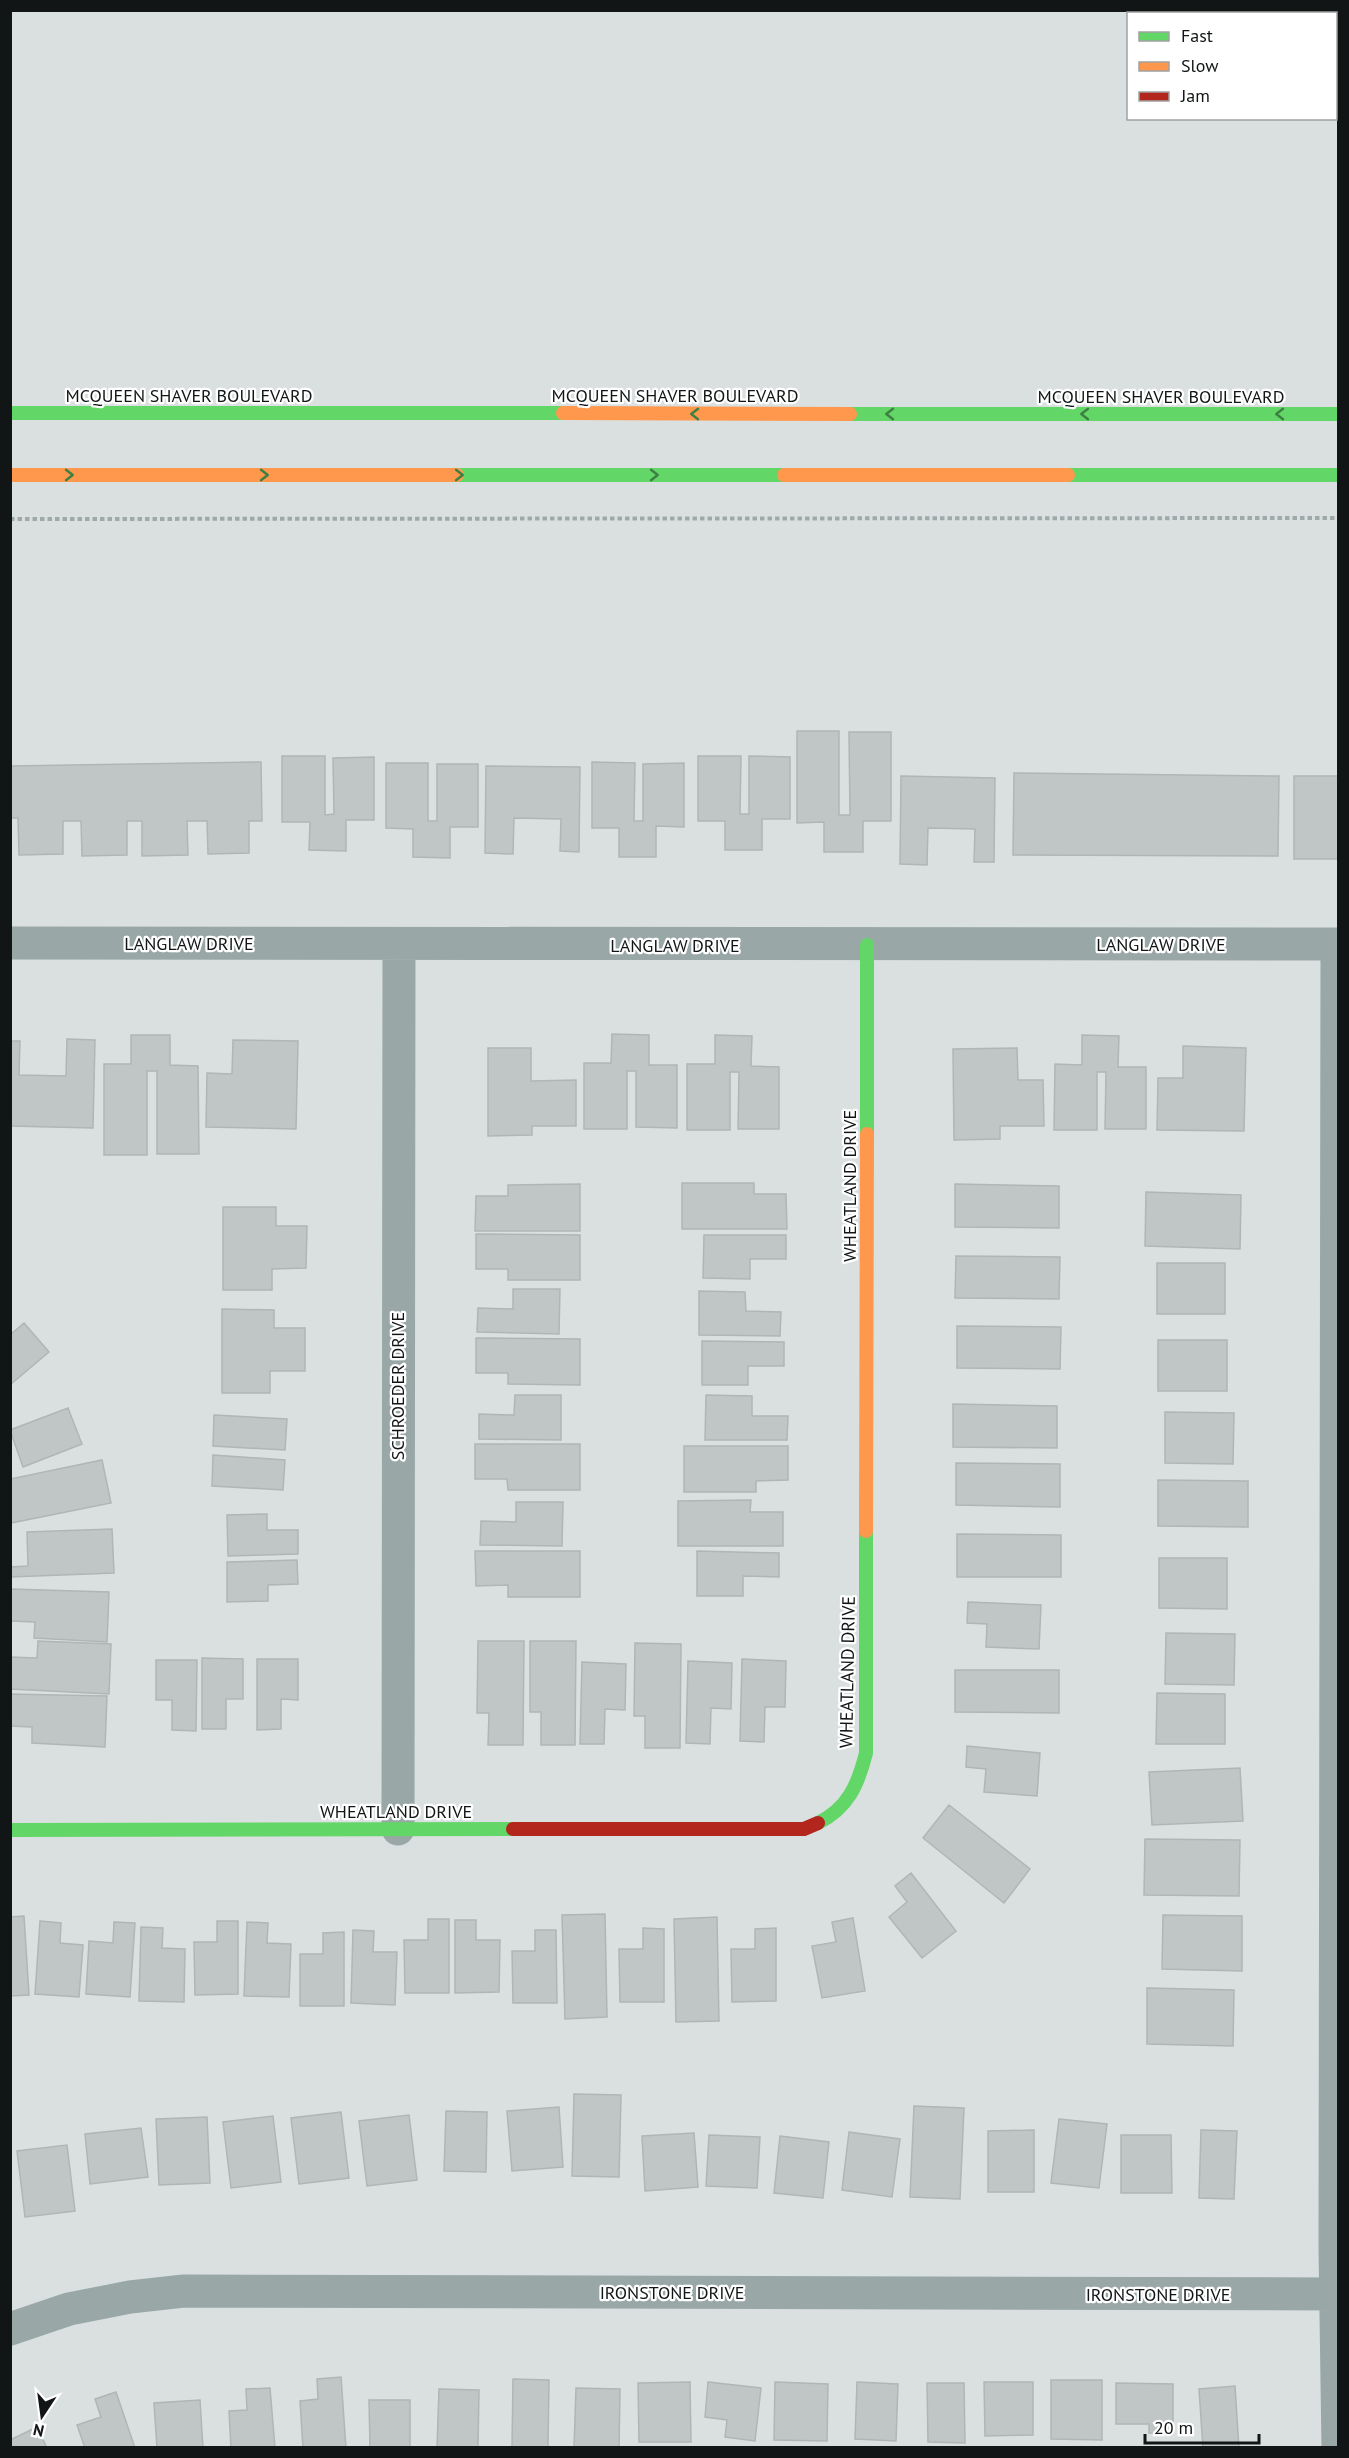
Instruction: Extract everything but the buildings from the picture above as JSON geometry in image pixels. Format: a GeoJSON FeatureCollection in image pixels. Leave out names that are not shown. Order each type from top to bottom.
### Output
{"type":"FeatureCollection","features":[{"type":"Feature","properties":{"kind":"main road","name":"MCQUEEN SHAVER BOULEVARD"},"geometry":{"type":"LineString","coordinates":[[10,413],[1338,414]]}},
{"type":"Feature","properties":{"kind":"main road"},"geometry":{"type":"LineString","coordinates":[[10,475],[1338,475]]}},
{"type":"Feature","properties":{"kind":"main road","name":"WHEATLAND DRIVE"},"geometry":{"type":"LineString","coordinates":[[10,1830],[804,1829],[842,1810],[858,1786],[866,1753],[867,945]]}},
{"type":"Feature","properties":{"kind":"street","name":"LANGLAW DRIVE"},"geometry":{"type":"LineString","coordinates":[[10,943],[1338,944]]}},
{"type":"Feature","properties":{"kind":"street","name":"SCHROEDER DRIVE"},"geometry":{"type":"LineString","coordinates":[[398,1829],[399,944]]}},
{"type":"Feature","properties":{"kind":"street"},"geometry":{"type":"LineString","coordinates":[[1338,944],[1338,2448]]}},
{"type":"Feature","properties":{"kind":"street","name":"IRONSTONE DRIVE"},"geometry":{"type":"LineString","coordinates":[[10,2330],[69,2309],[130,2297],[184,2291],[1337,2294]]}},
{"type":"Feature","properties":{"kind":"path"},"geometry":{"type":"LineString","coordinates":[[10,519],[1338,518]]}},
{"type":"Feature","properties":{"kind":"traffic: fast"},"geometry":{"type":"LineString","coordinates":[[10,413],[563,413]]}},
{"type":"Feature","properties":{"kind":"traffic: fast"},"geometry":{"type":"LineString","coordinates":[[850,414],[1338,414]]}},
{"type":"Feature","properties":{"kind":"traffic: fast"},"geometry":{"type":"LineString","coordinates":[[457,475],[784,475]]}},
{"type":"Feature","properties":{"kind":"traffic: fast"},"geometry":{"type":"LineString","coordinates":[[1068,475],[1338,475]]}},
{"type":"Feature","properties":{"kind":"traffic: fast"},"geometry":{"type":"LineString","coordinates":[[867,945],[867,1134]]}},
{"type":"Feature","properties":{"kind":"traffic: fast"},"geometry":{"type":"LineString","coordinates":[[818,1823],[844,1803],[855,1785],[866,1753],[866,1531]]}},
{"type":"Feature","properties":{"kind":"traffic: fast"},"geometry":{"type":"LineString","coordinates":[[10,1830],[513,1829]]}},
{"type":"Feature","properties":{"kind":"traffic: slow"},"geometry":{"type":"LineString","coordinates":[[563,413],[850,414]]}},
{"type":"Feature","properties":{"kind":"traffic: slow"},"geometry":{"type":"LineString","coordinates":[[10,475],[457,475]]}},
{"type":"Feature","properties":{"kind":"traffic: slow"},"geometry":{"type":"LineString","coordinates":[[784,475],[1068,475]]}},
{"type":"Feature","properties":{"kind":"traffic: slow"},"geometry":{"type":"LineString","coordinates":[[866,1531],[867,1134]]}},
{"type":"Feature","properties":{"kind":"traffic: jam"},"geometry":{"type":"LineString","coordinates":[[513,1829],[804,1829],[818,1823]]}}]}
